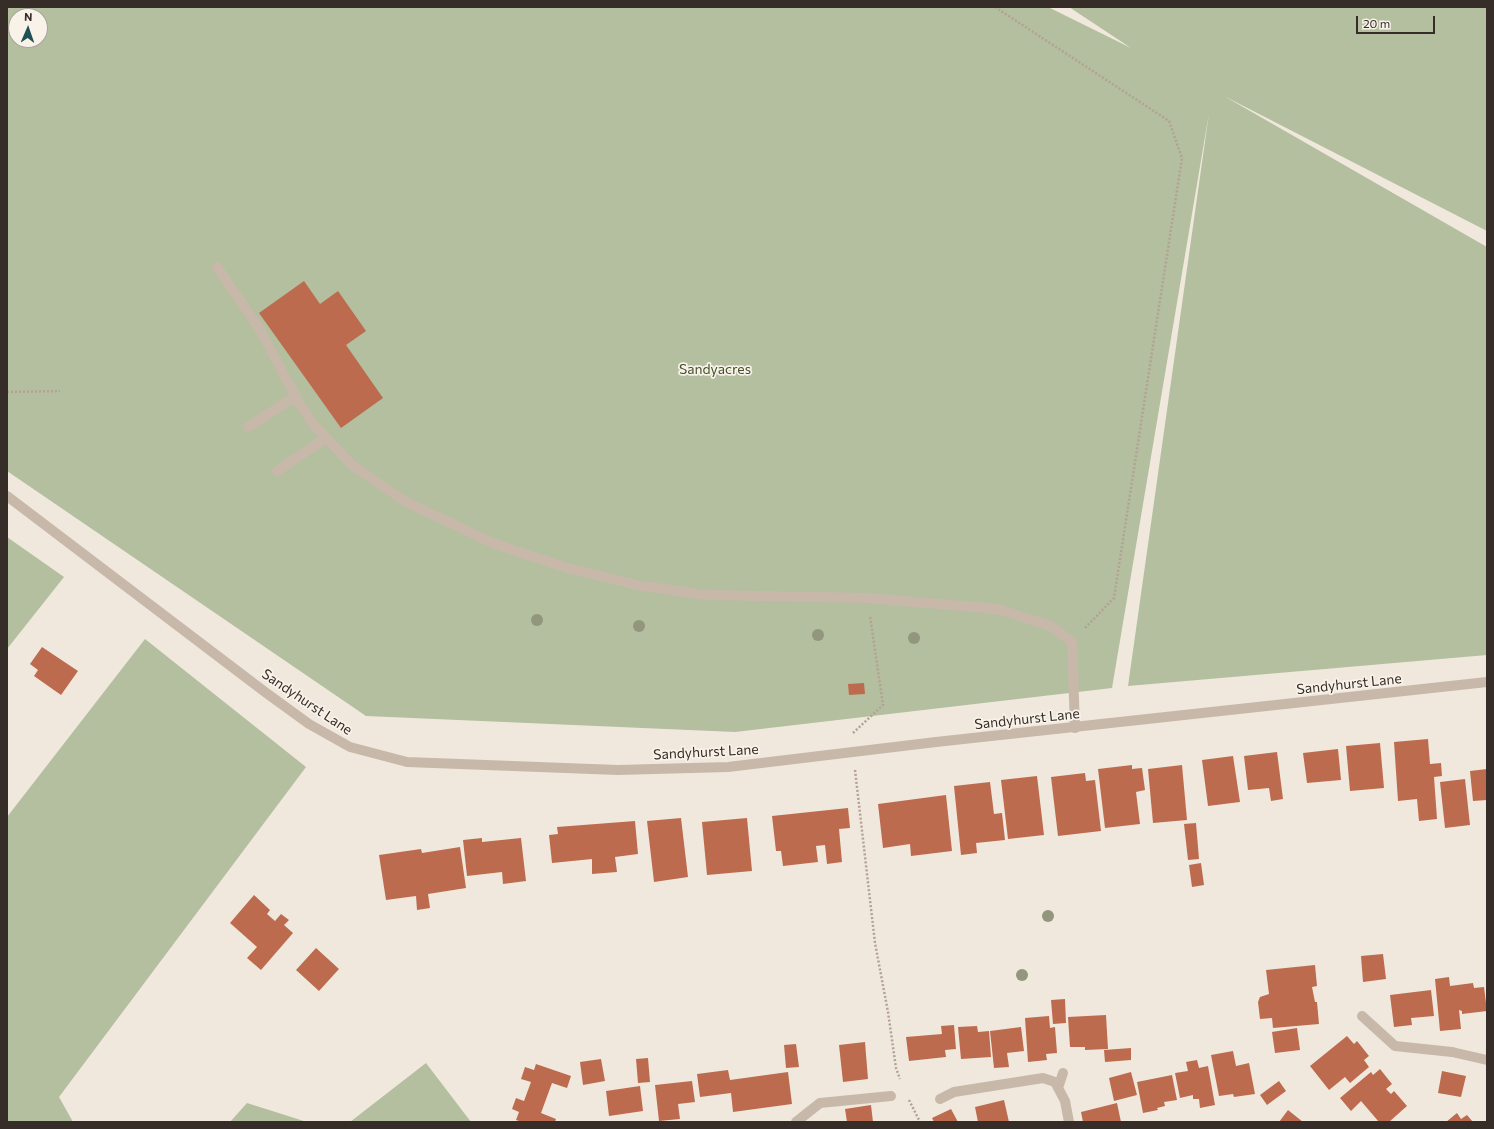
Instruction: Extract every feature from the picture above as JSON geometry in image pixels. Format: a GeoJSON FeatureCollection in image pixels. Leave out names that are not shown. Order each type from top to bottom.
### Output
{"type":"FeatureCollection","features":[{"type":"Feature","properties":{"kind":"street"},"geometry":{"type":"LineString","coordinates":[[217,267],[259,328],[313,424],[352,465],[406,502],[495,544],[567,568],[642,586],[708,595],[867,598],[997,609],[1051,626],[1072,642],[1075,728]]}},
{"type":"Feature","properties":{"kind":"street"},"geometry":{"type":"LineString","coordinates":[[248,427],[296,396]]}},
{"type":"Feature","properties":{"kind":"street"},"geometry":{"type":"LineString","coordinates":[[277,471],[326,438]]}},
{"type":"Feature","properties":{"kind":"street","name":"Sandyhurst Lane"},"geometry":{"type":"LineString","coordinates":[[7,496],[309,724],[350,747],[407,762],[618,770],[666,770],[728,767],[936,742],[1487,682]]}},
{"type":"Feature","properties":{"kind":"street"},"geometry":{"type":"LineString","coordinates":[[1362,1016],[1395,1046],[1452,1052],[1487,1060]]}},
{"type":"Feature","properties":{"kind":"street"},"geometry":{"type":"LineString","coordinates":[[1058,1088],[1063,1073]]}},
{"type":"Feature","properties":{"kind":"street"},"geometry":{"type":"LineString","coordinates":[[940,1099],[954,1092],[1043,1078],[1054,1082],[1058,1088],[1065,1101],[1070,1122]]}},
{"type":"Feature","properties":{"kind":"street"},"geometry":{"type":"LineString","coordinates":[[796,1122],[820,1102],[891,1096]]}},
{"type":"Feature","properties":{"kind":"path"},"geometry":{"type":"LineString","coordinates":[[995,7],[1169,121],[1182,158],[1114,598],[1072,642]]}},
{"type":"Feature","properties":{"kind":"path"},"geometry":{"type":"LineString","coordinates":[[7,392],[60,391]]}},
{"type":"Feature","properties":{"kind":"path"},"geometry":{"type":"LineString","coordinates":[[867,598],[883,705],[853,731],[853,753],[875,943],[888,1012],[896,1068],[902,1086]]}},
{"type":"Feature","properties":{"kind":"path"},"geometry":{"type":"LineString","coordinates":[[908,1098],[920,1122]]}},
{"type":"Feature","properties":{"kind":"green space","name":"Sandyacres"},"geometry":{"type":"Polygon","coordinates":[[[7,7],[1048,7],[1131,48],[1069,7],[1487,7],[1487,231],[1224,96],[1487,247],[1487,655],[1128,686],[1209,113],[1112,688],[735,732],[366,716],[7,471],[7,7]]]}},
{"type":"Feature","properties":{"kind":"green space"},"geometry":{"type":"Polygon","coordinates":[[[7,537],[64,577],[7,649],[7,537]]]}},
{"type":"Feature","properties":{"kind":"green space"},"geometry":{"type":"Polygon","coordinates":[[[145,639],[306,767],[59,1097],[73,1122],[7,1122],[7,817],[145,639]]]}},
{"type":"Feature","properties":{"kind":"green space"},"geometry":{"type":"Polygon","coordinates":[[[426,1063],[471,1122],[350,1122],[426,1063]]]}},
{"type":"Feature","properties":{"kind":"green space"},"geometry":{"type":"Polygon","coordinates":[[[247,1103],[307,1122],[230,1122],[247,1103]]]}},
{"type":"Feature","properties":{"kind":"building"},"geometry":{"type":"Polygon","coordinates":[[[304,281],[320,304],[338,291],[366,331],[346,345],[383,398],[341,428],[259,313],[304,281]]]}},
{"type":"Feature","properties":{"kind":"building"},"geometry":{"type":"Polygon","coordinates":[[[42,647],[78,671],[61,695],[34,676],[38,670],[30,664],[42,647]]]}},
{"type":"Feature","properties":{"kind":"building"},"geometry":{"type":"Polygon","coordinates":[[[864,683],[865,694],[849,695],[848,684],[864,683]]]}},
{"type":"Feature","properties":{"kind":"building"},"geometry":{"type":"Polygon","coordinates":[[[1428,739],[1430,764],[1441,763],[1442,776],[1434,777],[1437,819],[1419,821],[1417,799],[1398,801],[1394,742],[1428,739]]]}},
{"type":"Feature","properties":{"kind":"building"},"geometry":{"type":"Polygon","coordinates":[[[1380,743],[1384,788],[1350,791],[1346,746],[1380,743]]]}},
{"type":"Feature","properties":{"kind":"building"},"geometry":{"type":"Polygon","coordinates":[[[1338,749],[1341,780],[1307,783],[1303,753],[1338,749]]]}},
{"type":"Feature","properties":{"kind":"building"},"geometry":{"type":"Polygon","coordinates":[[[1277,752],[1283,799],[1271,801],[1269,788],[1248,790],[1244,756],[1277,752]]]}},
{"type":"Feature","properties":{"kind":"building"},"geometry":{"type":"Polygon","coordinates":[[[1233,756],[1240,802],[1208,806],[1202,760],[1233,756]]]}},
{"type":"Feature","properties":{"kind":"building"},"geometry":{"type":"Polygon","coordinates":[[[1132,765],[1132,769],[1142,768],[1145,790],[1136,792],[1140,824],[1105,828],[1098,769],[1132,765]]]}},
{"type":"Feature","properties":{"kind":"building"},"geometry":{"type":"Polygon","coordinates":[[[1182,765],[1187,820],[1153,823],[1148,769],[1182,765]]]}},
{"type":"Feature","properties":{"kind":"building"},"geometry":{"type":"Polygon","coordinates":[[[1487,769],[1487,800],[1473,801],[1470,771],[1487,769]]]}},
{"type":"Feature","properties":{"kind":"building"},"geometry":{"type":"Polygon","coordinates":[[[1085,773],[1086,781],[1095,780],[1101,831],[1058,836],[1051,777],[1085,773]]]}},
{"type":"Feature","properties":{"kind":"building"},"geometry":{"type":"Polygon","coordinates":[[[1037,776],[1044,835],[1008,839],[1001,780],[1037,776]]]}},
{"type":"Feature","properties":{"kind":"building"},"geometry":{"type":"Polygon","coordinates":[[[1465,779],[1470,825],[1445,828],[1440,782],[1465,779]]]}},
{"type":"Feature","properties":{"kind":"building"},"geometry":{"type":"Polygon","coordinates":[[[990,782],[994,814],[1002,813],[1005,840],[976,843],[977,853],[961,855],[954,786],[990,782]]]}},
{"type":"Feature","properties":{"kind":"building"},"geometry":{"type":"Polygon","coordinates":[[[946,795],[952,851],[911,856],[910,844],[883,848],[878,804],[946,795]]]}},
{"type":"Feature","properties":{"kind":"building"},"geometry":{"type":"Polygon","coordinates":[[[848,808],[850,828],[839,829],[842,862],[827,864],[825,845],[816,846],[818,862],[783,866],[781,851],[776,851],[772,816],[848,808]]]}},
{"type":"Feature","properties":{"kind":"building"},"geometry":{"type":"Polygon","coordinates":[[[681,818],[688,877],[654,882],[647,821],[681,818]]]}},
{"type":"Feature","properties":{"kind":"building"},"geometry":{"type":"Polygon","coordinates":[[[747,818],[752,871],[707,875],[702,822],[747,818]]]}},
{"type":"Feature","properties":{"kind":"building"},"geometry":{"type":"Polygon","coordinates":[[[635,821],[638,854],[615,857],[617,872],[592,874],[592,859],[552,863],[549,835],[558,834],[557,827],[635,821]]]}},
{"type":"Feature","properties":{"kind":"building"},"geometry":{"type":"Polygon","coordinates":[[[1196,823],[1199,859],[1188,860],[1184,824],[1196,823]]]}},
{"type":"Feature","properties":{"kind":"building"},"geometry":{"type":"Polygon","coordinates":[[[482,838],[482,842],[521,838],[526,881],[503,884],[502,872],[467,876],[463,840],[482,838]]]}},
{"type":"Feature","properties":{"kind":"building"},"geometry":{"type":"Polygon","coordinates":[[[460,847],[466,888],[428,894],[430,908],[417,910],[416,896],[386,900],[379,855],[421,849],[422,853],[460,847]]]}},
{"type":"Feature","properties":{"kind":"building"},"geometry":{"type":"Polygon","coordinates":[[[1201,863],[1204,885],[1192,887],[1189,865],[1201,863]]]}},
{"type":"Feature","properties":{"kind":"building"},"geometry":{"type":"Polygon","coordinates":[[[254,895],[270,910],[267,914],[275,921],[281,914],[289,920],[284,925],[293,933],[261,970],[247,958],[257,947],[230,923],[254,895]]]}},
{"type":"Feature","properties":{"kind":"building"},"geometry":{"type":"Polygon","coordinates":[[[316,948],[339,969],[319,991],[296,970],[316,948]]]}},
{"type":"Feature","properties":{"kind":"building"},"geometry":{"type":"Polygon","coordinates":[[[1383,954],[1386,979],[1363,982],[1361,956],[1383,954]]]}},
{"type":"Feature","properties":{"kind":"building"},"geometry":{"type":"Polygon","coordinates":[[[1315,965],[1317,986],[1312,987],[1315,1002],[1317,1002],[1319,1024],[1273,1028],[1272,1018],[1260,1019],[1258,1002],[1260,997],[1269,994],[1266,970],[1315,965]]]}},
{"type":"Feature","properties":{"kind":"building"},"geometry":{"type":"Polygon","coordinates":[[[1449,977],[1450,986],[1473,983],[1474,988],[1484,987],[1487,1011],[1462,1014],[1462,1011],[1459,1010],[1461,1029],[1440,1031],[1435,979],[1449,977]]]}},
{"type":"Feature","properties":{"kind":"building"},"geometry":{"type":"Polygon","coordinates":[[[1431,990],[1434,1016],[1411,1018],[1412,1025],[1394,1027],[1390,995],[1431,990]]]}},
{"type":"Feature","properties":{"kind":"building"},"geometry":{"type":"Polygon","coordinates":[[[1065,999],[1066,1023],[1053,1024],[1051,1000],[1065,999]]]}},
{"type":"Feature","properties":{"kind":"building"},"geometry":{"type":"Polygon","coordinates":[[[1106,1015],[1108,1049],[1085,1050],[1085,1047],[1070,1047],[1068,1017],[1106,1015]]]}},
{"type":"Feature","properties":{"kind":"building"},"geometry":{"type":"Polygon","coordinates":[[[1049,1016],[1050,1028],[1055,1027],[1057,1053],[1046,1054],[1047,1060],[1028,1062],[1025,1018],[1049,1016]]]}},
{"type":"Feature","properties":{"kind":"building"},"geometry":{"type":"Polygon","coordinates":[[[954,1025],[956,1049],[945,1050],[946,1057],[909,1061],[906,1037],[942,1034],[941,1026],[954,1025]]]}},
{"type":"Feature","properties":{"kind":"building"},"geometry":{"type":"Polygon","coordinates":[[[977,1026],[978,1032],[989,1031],[991,1057],[961,1059],[958,1027],[977,1026]]]}},
{"type":"Feature","properties":{"kind":"building"},"geometry":{"type":"Polygon","coordinates":[[[1021,1027],[1024,1051],[1007,1053],[1009,1067],[994,1068],[990,1031],[1021,1027]]]}},
{"type":"Feature","properties":{"kind":"building"},"geometry":{"type":"Polygon","coordinates":[[[1297,1028],[1300,1050],[1275,1053],[1272,1032],[1297,1028]]]}},
{"type":"Feature","properties":{"kind":"building"},"geometry":{"type":"Polygon","coordinates":[[[1347,1036],[1354,1044],[1357,1041],[1369,1056],[1364,1060],[1369,1067],[1350,1083],[1345,1077],[1329,1090],[1310,1066],[1347,1036]]]}},
{"type":"Feature","properties":{"kind":"building"},"geometry":{"type":"Polygon","coordinates":[[[865,1042],[868,1079],[843,1082],[839,1045],[865,1042]]]}},
{"type":"Feature","properties":{"kind":"building"},"geometry":{"type":"Polygon","coordinates":[[[796,1044],[799,1067],[786,1068],[784,1045],[796,1044]]]}},
{"type":"Feature","properties":{"kind":"building"},"geometry":{"type":"Polygon","coordinates":[[[1131,1048],[1131,1060],[1105,1062],[1104,1050],[1131,1048]]]}},
{"type":"Feature","properties":{"kind":"building"},"geometry":{"type":"Polygon","coordinates":[[[1233,1051],[1236,1066],[1249,1063],[1255,1094],[1234,1097],[1233,1094],[1219,1096],[1211,1055],[1233,1051]]]}},
{"type":"Feature","properties":{"kind":"building"},"geometry":{"type":"Polygon","coordinates":[[[648,1058],[650,1082],[638,1083],[636,1059],[648,1058]]]}},
{"type":"Feature","properties":{"kind":"building"},"geometry":{"type":"Polygon","coordinates":[[[601,1059],[605,1081],[583,1085],[580,1062],[601,1059]]]}},
{"type":"Feature","properties":{"kind":"building"},"geometry":{"type":"Polygon","coordinates":[[[1197,1060],[1199,1068],[1208,1066],[1215,1105],[1200,1108],[1199,1099],[1193,1099],[1193,1095],[1180,1098],[1175,1073],[1188,1071],[1186,1062],[1197,1060]]]}},
{"type":"Feature","properties":{"kind":"building"},"geometry":{"type":"Polygon","coordinates":[[[536,1064],[571,1076],[567,1088],[552,1083],[541,1113],[556,1119],[555,1122],[522,1122],[516,1120],[519,1112],[512,1109],[516,1098],[524,1101],[531,1082],[521,1079],[525,1067],[534,1070],[536,1064]]]}},
{"type":"Feature","properties":{"kind":"building"},"geometry":{"type":"Polygon","coordinates":[[[1380,1069],[1392,1084],[1386,1089],[1391,1094],[1394,1091],[1407,1106],[1389,1122],[1379,1122],[1361,1101],[1351,1111],[1340,1098],[1371,1072],[1373,1075],[1380,1069]]]}},
{"type":"Feature","properties":{"kind":"building"},"geometry":{"type":"Polygon","coordinates":[[[728,1070],[730,1080],[788,1072],[792,1104],[733,1112],[731,1093],[700,1097],[697,1074],[728,1070]]]}},
{"type":"Feature","properties":{"kind":"building"},"geometry":{"type":"Polygon","coordinates":[[[1442,1071],[1466,1076],[1461,1097],[1438,1093],[1442,1071]]]}},
{"type":"Feature","properties":{"kind":"building"},"geometry":{"type":"Polygon","coordinates":[[[1131,1072],[1137,1095],[1114,1101],[1109,1078],[1131,1072]]]}},
{"type":"Feature","properties":{"kind":"building"},"geometry":{"type":"Polygon","coordinates":[[[1172,1075],[1177,1100],[1164,1102],[1165,1106],[1157,1108],[1158,1110],[1143,1113],[1137,1082],[1172,1075]]]}},
{"type":"Feature","properties":{"kind":"building"},"geometry":{"type":"Polygon","coordinates":[[[692,1081],[695,1102],[678,1104],[680,1119],[659,1121],[655,1085],[692,1081]]]}},
{"type":"Feature","properties":{"kind":"building"},"geometry":{"type":"Polygon","coordinates":[[[1279,1081],[1286,1091],[1267,1105],[1260,1095],[1279,1081]]]}},
{"type":"Feature","properties":{"kind":"building"},"geometry":{"type":"Polygon","coordinates":[[[640,1086],[643,1111],[609,1116],[606,1091],[640,1086]]]}},
{"type":"Feature","properties":{"kind":"building"},"geometry":{"type":"Polygon","coordinates":[[[1004,1100],[1009,1122],[978,1122],[975,1107],[1004,1100]]]}},
{"type":"Feature","properties":{"kind":"building"},"geometry":{"type":"Polygon","coordinates":[[[1117,1103],[1121,1122],[1083,1122],[1081,1112],[1117,1103]]]}},
{"type":"Feature","properties":{"kind":"building"},"geometry":{"type":"Polygon","coordinates":[[[871,1105],[873,1122],[847,1122],[845,1109],[871,1105]]]}},
{"type":"Feature","properties":{"kind":"building"},"geometry":{"type":"Polygon","coordinates":[[[951,1109],[958,1122],[934,1122],[932,1118],[951,1109]]]}},
{"type":"Feature","properties":{"kind":"building"},"geometry":{"type":"Polygon","coordinates":[[[1288,1110],[1303,1122],[1279,1122],[1288,1110]]]}},
{"type":"Feature","properties":{"kind":"building"},"geometry":{"type":"Polygon","coordinates":[[[1457,1113],[1461,1119],[1467,1115],[1473,1122],[1446,1122],[1457,1113]]]}}]}
